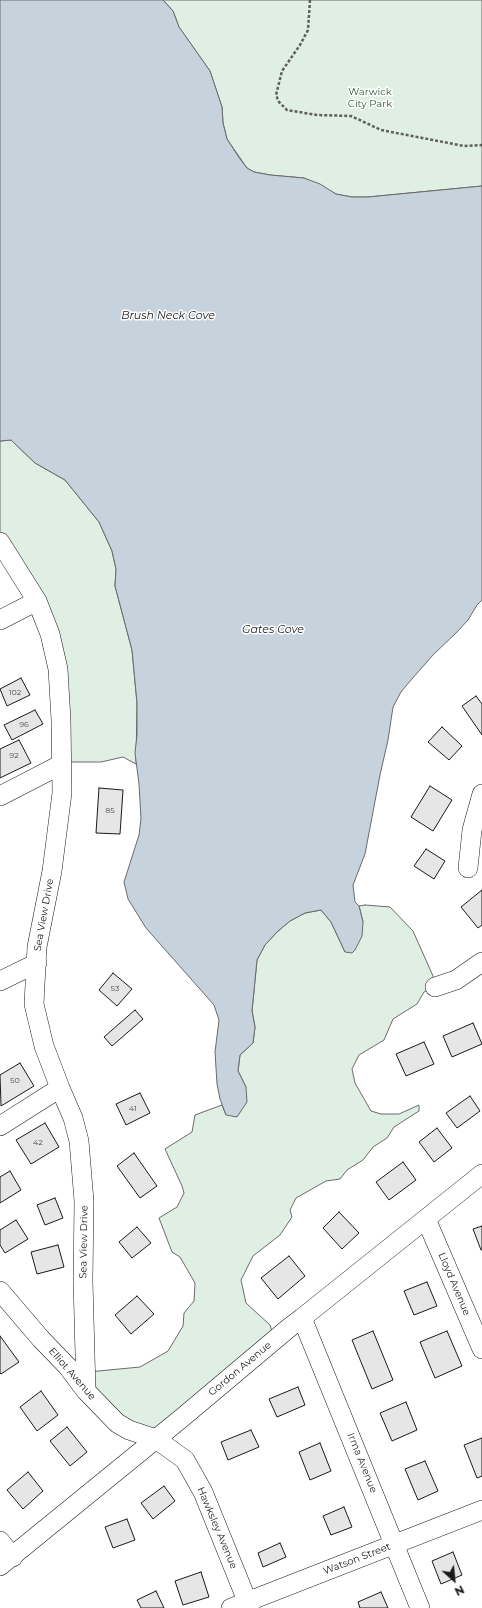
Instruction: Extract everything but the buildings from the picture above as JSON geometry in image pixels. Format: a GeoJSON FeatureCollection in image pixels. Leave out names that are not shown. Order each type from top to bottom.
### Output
{"type":"FeatureCollection","features":[{"type":"Feature","properties":{"kind":"street","name":"Sea View Drive"},"geometry":{"type":"LineString","coordinates":[[0,542],[37,601],[50,634],[58,669],[61,720],[62,793],[53,864],[37,947],[34,1004],[44,1046],[73,1118],[80,1141],[84,1201],[83,1281],[86,1391]]}},
{"type":"Feature","properties":{"kind":"street"},"geometry":{"type":"LineString","coordinates":[[0,620],[37,601]]}},
{"type":"Feature","properties":{"kind":"street"},"geometry":{"type":"LineString","coordinates":[[0,796],[62,764]]}},
{"type":"Feature","properties":{"kind":"street"},"geometry":{"type":"LineString","coordinates":[[468,868],[472,830],[482,794]]}},
{"type":"Feature","properties":{"kind":"street"},"geometry":{"type":"LineString","coordinates":[[435,987],[456,980],[482,962]]}},
{"type":"Feature","properties":{"kind":"street"},"geometry":{"type":"LineString","coordinates":[[0,981],[37,963]]}},
{"type":"Feature","properties":{"kind":"street"},"geometry":{"type":"LineString","coordinates":[[0,1126],[60,1088]]}},
{"type":"Feature","properties":{"kind":"street","name":"Gordon Avenue"},"geometry":{"type":"LineString","coordinates":[[6,1562],[290,1327],[482,1174]]}},
{"type":"Feature","properties":{"kind":"street","name":"Lloyd Avenue"},"geometry":{"type":"LineString","coordinates":[[426,1219],[482,1349]]}},
{"type":"Feature","properties":{"kind":"street","name":"Elliot Avenue"},"geometry":{"type":"LineString","coordinates":[[0,1291],[41,1339],[68,1367],[86,1391],[116,1423],[130,1430],[156,1439]]}},
{"type":"Feature","properties":{"kind":"street","name":"Irma Avenue"},"geometry":{"type":"LineString","coordinates":[[302,1318],[420,1608]]}},
{"type":"Feature","properties":{"kind":"street","name":"Hawksley Avenue"},"geometry":{"type":"LineString","coordinates":[[156,1439],[185,1460],[203,1492],[243,1606]]}},
{"type":"Feature","properties":{"kind":"street","name":"Watson Street"},"geometry":{"type":"LineString","coordinates":[[243,1606],[482,1510]]}},
{"type":"Feature","properties":{"kind":"street"},"geometry":{"type":"LineString","coordinates":[[0,1541],[6,1562]]}},
{"type":"Feature","properties":{"kind":"path"},"geometry":{"type":"LineString","coordinates":[[310,0],[308,30],[300,46],[282,71],[276,96],[279,102],[287,110],[317,115],[351,116],[381,130],[464,146],[482,145]]}},
{"type":"Feature","properties":{"kind":"green space","name":"Warwick City Park"},"geometry":{"type":"Polygon","coordinates":[[[163,0],[482,0],[482,186],[368,197],[352,197],[336,194],[304,178],[270,175],[254,172],[247,168],[227,139],[223,123],[222,107],[210,71],[179,27],[173,11],[163,0]]]}},
{"type":"Feature","properties":{"kind":"green space"},"geometry":{"type":"Polygon","coordinates":[[[11,440],[35,463],[65,480],[99,522],[112,551],[116,569],[115,586],[132,650],[137,703],[136,764],[123,757],[101,762],[63,762],[58,673],[0,542],[0,441],[11,440]]]}},
{"type":"Feature","properties":{"kind":"green space"},"geometry":{"type":"Polygon","coordinates":[[[359,906],[390,907],[413,931],[437,985],[424,992],[417,1004],[393,1019],[384,1040],[359,1055],[352,1069],[355,1083],[371,1111],[381,1114],[399,1114],[419,1105],[419,1111],[394,1127],[387,1138],[373,1147],[363,1160],[347,1170],[340,1179],[326,1181],[296,1198],[290,1210],[292,1217],[280,1235],[253,1256],[241,1280],[246,1303],[270,1325],[275,1341],[156,1442],[108,1418],[88,1372],[140,1367],[168,1351],[183,1326],[184,1313],[194,1301],[195,1283],[180,1257],[172,1252],[159,1218],[177,1207],[184,1193],[165,1149],[192,1132],[195,1115],[222,1105],[226,1115],[246,1087],[238,1071],[240,1055],[253,1043],[255,1027],[252,1011],[257,960],[265,945],[290,921],[305,913],[321,910],[331,922],[345,952],[363,922],[359,906]]]}},
{"type":"Feature","properties":{"kind":"water"},"geometry":{"type":"Polygon","coordinates":[[[0,0],[163,0],[173,11],[179,27],[210,71],[222,107],[223,123],[227,139],[247,168],[254,172],[304,178],[320,184],[336,194],[352,197],[368,197],[482,186],[482,600],[477,605],[468,620],[433,655],[401,692],[393,707],[388,740],[365,854],[353,885],[355,902],[359,906],[363,922],[362,936],[355,950],[352,953],[345,952],[331,922],[321,910],[305,913],[290,921],[265,945],[257,960],[252,1011],[255,1027],[253,1043],[240,1055],[238,1071],[246,1087],[247,1102],[237,1117],[226,1115],[220,1099],[217,1084],[215,1052],[219,1020],[214,1005],[146,928],[128,899],[124,882],[139,835],[141,819],[135,753],[137,735],[137,703],[132,650],[115,586],[116,569],[112,551],[99,522],[65,480],[35,463],[11,440],[0,441],[0,0]]]}},
{"type":"Feature","properties":{"kind":"water label","name":"Brush Neck Cove"},"geometry":{"type":"Point","coordinates":[168,316]}},
{"type":"Feature","properties":{"kind":"water label","name":"Gates Cove"},"geometry":{"type":"Point","coordinates":[273,630]}}]}
